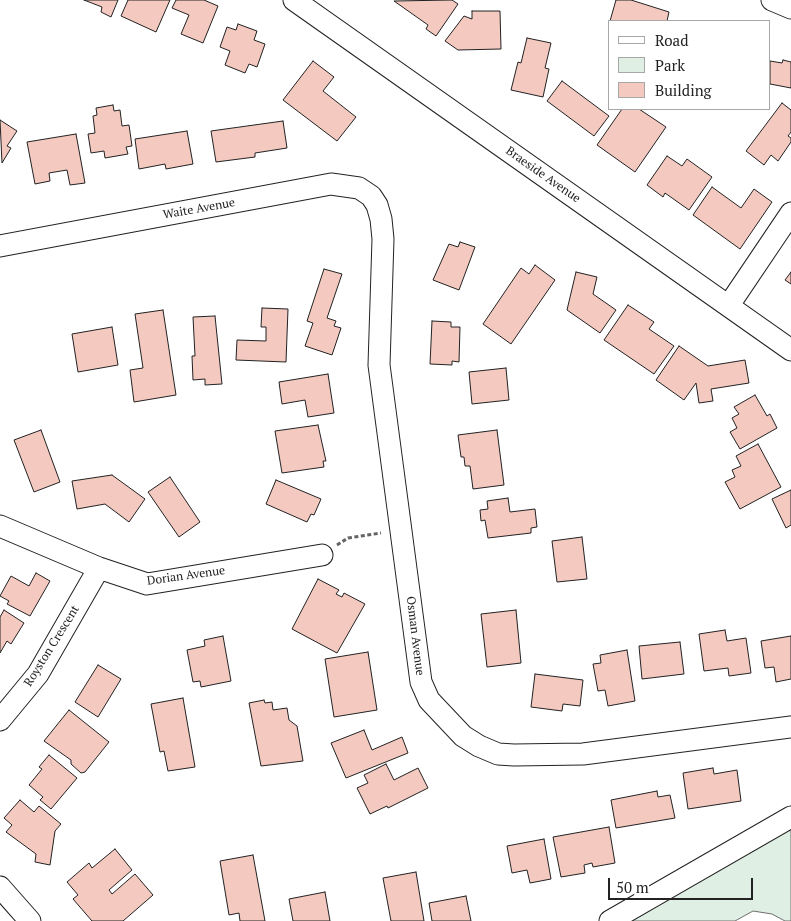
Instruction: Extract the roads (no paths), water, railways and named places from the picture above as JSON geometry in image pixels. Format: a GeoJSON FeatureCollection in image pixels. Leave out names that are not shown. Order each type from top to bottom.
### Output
{"type":"FeatureCollection","features":[{"type":"Feature","properties":{"kind":"street","name":"Braeside Avenue"},"geometry":{"type":"LineString","coordinates":[[294,0],[785,346]]}},
{"type":"Feature","properties":{"kind":"street"},"geometry":{"type":"LineString","coordinates":[[772,0],[791,8]]}},
{"type":"Feature","properties":{"kind":"street","name":"Waite Avenue"},"geometry":{"type":"LineString","coordinates":[[0,246],[331,184],[360,188],[371,196],[377,205],[381,218]]}},
{"type":"Feature","properties":{"kind":"street"},"geometry":{"type":"LineString","coordinates":[[729,305],[791,213]]}},
{"type":"Feature","properties":{"kind":"street","name":"Osman Avenue"},"geometry":{"type":"LineString","coordinates":[[381,218],[383,239],[379,365],[421,682],[429,700],[444,719],[463,736],[479,746],[498,754],[514,755],[583,754],[791,727]]}},
{"type":"Feature","properties":{"kind":"street"},"geometry":{"type":"LineString","coordinates":[[785,346],[791,365]]}},
{"type":"Feature","properties":{"kind":"street","name":"Dorian Avenue"},"geometry":{"type":"LineString","coordinates":[[0,526],[99,568],[147,584],[322,555]]}},
{"type":"Feature","properties":{"kind":"street","name":"Royston Crescent"},"geometry":{"type":"LineString","coordinates":[[0,720],[38,674],[99,568]]}},
{"type":"Feature","properties":{"kind":"street"},"geometry":{"type":"LineString","coordinates":[[614,920],[791,817]]}},
{"type":"Feature","properties":{"kind":"street"},"geometry":{"type":"LineString","coordinates":[[0,887],[30,921]]}}]}
